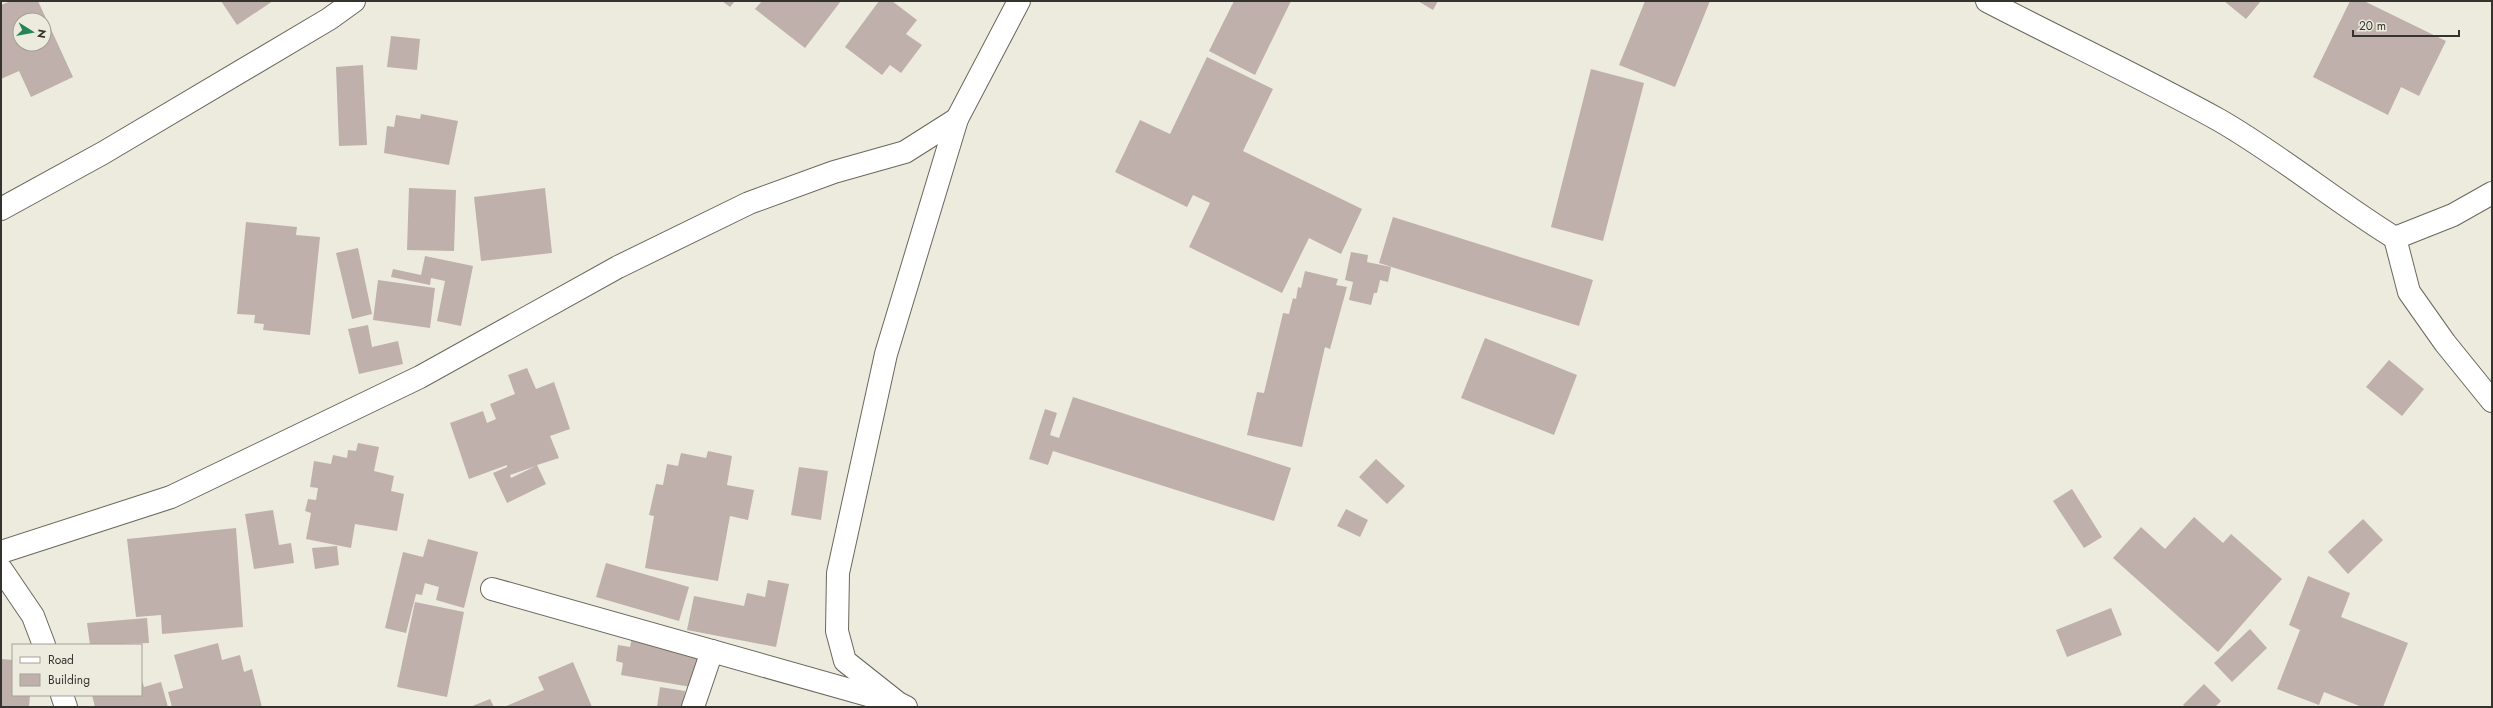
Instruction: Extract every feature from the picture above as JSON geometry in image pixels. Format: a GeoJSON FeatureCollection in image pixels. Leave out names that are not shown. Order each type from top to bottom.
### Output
{"type":"FeatureCollection","features":[{"type":"Feature","properties":{"kind":"street"},"geometry":{"type":"LineString","coordinates":[[1,209],[110,149],[329,19],[354,1]]}},
{"type":"Feature","properties":{"kind":"street"},"geometry":{"type":"LineString","coordinates":[[902,705],[845,661],[837,630],[838,573],[886,354],[957,119],[1019,1]]}},
{"type":"Feature","properties":{"kind":"street"},"geometry":{"type":"LineString","coordinates":[[1987,1],[2220,121],[2317,185],[2356,214],[2395,238],[2409,292],[2445,343],[2492,401]]}},
{"type":"Feature","properties":{"kind":"street"},"geometry":{"type":"LineString","coordinates":[[1,552],[172,498],[420,377],[618,267],[749,203],[834,172],[905,152],[957,119]]}},
{"type":"Feature","properties":{"kind":"street"},"geometry":{"type":"LineString","coordinates":[[2395,238],[2453,215],[2492,193]]}},
{"type":"Feature","properties":{"kind":"street"},"geometry":{"type":"LineString","coordinates":[[1,569],[33,616],[44,644]]}},
{"type":"Feature","properties":{"kind":"street"},"geometry":{"type":"LineString","coordinates":[[492,589],[902,705]]}},
{"type":"Feature","properties":{"kind":"street"},"geometry":{"type":"LineString","coordinates":[[693,707],[712,651]]}},
{"type":"Feature","properties":{"kind":"street"},"geometry":{"type":"LineString","coordinates":[[62,696],[66,707]]}},
{"type":"Feature","properties":{"kind":"building"},"geometry":{"type":"Polygon","coordinates":[[[11,1],[38,1],[43,12],[12,12],[12,52],[52,52],[52,31],[73,77],[31,97],[19,71],[1,79],[1,5],[11,1]]]}},
{"type":"Feature","properties":{"kind":"building"},"geometry":{"type":"Polygon","coordinates":[[[221,1],[273,1],[237,25],[221,1]]]}},
{"type":"Feature","properties":{"kind":"building"},"geometry":{"type":"Polygon","coordinates":[[[722,1],[735,1],[730,7],[722,1]]]}},
{"type":"Feature","properties":{"kind":"building"},"geometry":{"type":"Polygon","coordinates":[[[762,1],[841,1],[805,48],[755,9],[762,1]]]}},
{"type":"Feature","properties":{"kind":"building"},"geometry":{"type":"Polygon","coordinates":[[[879,1],[892,1],[917,20],[906,34],[922,45],[901,73],[890,65],[882,75],[845,47],[879,1]]]}},
{"type":"Feature","properties":{"kind":"building"},"geometry":{"type":"Polygon","coordinates":[[[1234,1],[1291,1],[1255,75],[1209,51],[1234,1]]]}},
{"type":"Feature","properties":{"kind":"building"},"geometry":{"type":"Polygon","coordinates":[[[1418,1],[1438,1],[1433,10],[1418,1]]]}},
{"type":"Feature","properties":{"kind":"building"},"geometry":{"type":"Polygon","coordinates":[[[1645,1],[1710,1],[1675,87],[1619,65],[1645,1]]]}},
{"type":"Feature","properties":{"kind":"building"},"geometry":{"type":"Polygon","coordinates":[[[2224,1],[2261,1],[2246,19],[2224,1]]]}},
{"type":"Feature","properties":{"kind":"building"},"geometry":{"type":"Polygon","coordinates":[[[2350,1],[2364,1],[2446,41],[2419,96],[2401,87],[2388,115],[2313,77],[2350,1]]]}},
{"type":"Feature","properties":{"kind":"building"},"geometry":{"type":"Polygon","coordinates":[[[391,36],[420,39],[417,70],[387,67],[391,36]]]}},
{"type":"Feature","properties":{"kind":"building"},"geometry":{"type":"Polygon","coordinates":[[[1207,57],[1273,89],[1243,151],[1362,209],[1341,254],[1309,238],[1282,293],[1189,247],[1210,203],[1193,195],[1187,207],[1115,172],[1140,120],[1170,134],[1207,57]]]}},
{"type":"Feature","properties":{"kind":"building"},"geometry":{"type":"Polygon","coordinates":[[[363,65],[367,145],[339,146],[336,67],[363,65]]]}},
{"type":"Feature","properties":{"kind":"building"},"geometry":{"type":"Polygon","coordinates":[[[1591,69],[1644,83],[1603,241],[1551,227],[1591,69]]]}},
{"type":"Feature","properties":{"kind":"building"},"geometry":{"type":"Polygon","coordinates":[[[421,114],[458,121],[449,165],[384,153],[387,126],[394,127],[396,115],[420,119],[421,114]]]}},
{"type":"Feature","properties":{"kind":"building"},"geometry":{"type":"Polygon","coordinates":[[[409,188],[456,190],[454,251],[407,250],[409,188]]]}},
{"type":"Feature","properties":{"kind":"building"},"geometry":{"type":"Polygon","coordinates":[[[545,188],[552,253],[481,261],[474,197],[545,188]]]}},
{"type":"Feature","properties":{"kind":"building"},"geometry":{"type":"Polygon","coordinates":[[[1393,217],[1593,280],[1579,326],[1379,263],[1393,217]]]}},
{"type":"Feature","properties":{"kind":"building"},"geometry":{"type":"Polygon","coordinates":[[[246,222],[297,227],[296,235],[320,237],[310,335],[263,330],[264,324],[254,323],[255,315],[237,314],[246,222]]]}},
{"type":"Feature","properties":{"kind":"building"},"geometry":{"type":"Polygon","coordinates":[[[358,248],[372,314],[352,319],[336,253],[358,248]]]}},
{"type":"Feature","properties":{"kind":"building"},"geometry":{"type":"Polygon","coordinates":[[[1351,252],[1368,255],[1367,262],[1391,267],[1388,282],[1380,280],[1377,293],[1374,293],[1371,305],[1349,300],[1353,282],[1345,280],[1351,252]]]}},
{"type":"Feature","properties":{"kind":"building"},"geometry":{"type":"Polygon","coordinates":[[[425,256],[473,266],[461,326],[437,321],[445,281],[431,278],[430,285],[391,277],[393,269],[421,275],[425,256]]]}},
{"type":"Feature","properties":{"kind":"building"},"geometry":{"type":"Polygon","coordinates":[[[1305,271],[1338,279],[1336,285],[1347,287],[1330,349],[1325,347],[1302,447],[1247,435],[1257,392],[1264,393],[1283,313],[1289,314],[1293,298],[1296,299],[1298,287],[1301,288],[1305,271]]]}},
{"type":"Feature","properties":{"kind":"building"},"geometry":{"type":"Polygon","coordinates":[[[378,280],[435,288],[430,328],[373,320],[378,280]]]}},
{"type":"Feature","properties":{"kind":"building"},"geometry":{"type":"Polygon","coordinates":[[[368,325],[372,347],[398,341],[403,364],[359,374],[348,329],[368,325]]]}},
{"type":"Feature","properties":{"kind":"building"},"geometry":{"type":"Polygon","coordinates":[[[1485,338],[1577,375],[1554,435],[1461,398],[1485,338]]]}},
{"type":"Feature","properties":{"kind":"building"},"geometry":{"type":"Polygon","coordinates":[[[2389,360],[2424,389],[2402,416],[2366,387],[2389,360]]]}},
{"type":"Feature","properties":{"kind":"building"},"geometry":{"type":"Polygon","coordinates":[[[527,368],[536,389],[554,382],[570,429],[550,436],[559,458],[537,465],[546,484],[507,503],[493,473],[507,467],[507,465],[469,479],[450,423],[483,411],[487,423],[496,419],[490,404],[515,394],[508,375],[527,368]],[[536,466],[510,475],[511,478],[536,466]]]}},
{"type":"Feature","properties":{"kind":"building"},"geometry":{"type":"Polygon","coordinates":[[[1073,397],[1291,468],[1274,521],[1053,451],[1048,465],[1029,459],[1045,409],[1057,413],[1050,435],[1059,438],[1073,397]]]}},
{"type":"Feature","properties":{"kind":"building"},"geometry":{"type":"Polygon","coordinates":[[[358,443],[379,447],[374,471],[394,476],[391,491],[404,494],[397,531],[355,524],[351,548],[306,539],[311,513],[305,511],[308,499],[316,500],[318,488],[310,487],[314,461],[331,464],[333,455],[347,458],[348,450],[356,451],[358,443]]]}},
{"type":"Feature","properties":{"kind":"building"},"geometry":{"type":"Polygon","coordinates":[[[708,451],[732,456],[727,485],[754,490],[748,520],[730,516],[718,581],[645,568],[654,516],[649,515],[656,484],[663,485],[667,464],[678,466],[681,453],[706,458],[708,451]]]}},
{"type":"Feature","properties":{"kind":"building"},"geometry":{"type":"Polygon","coordinates":[[[1376,459],[1405,486],[1387,504],[1359,477],[1376,459]]]}},
{"type":"Feature","properties":{"kind":"building"},"geometry":{"type":"Polygon","coordinates":[[[799,467],[828,471],[821,520],[791,515],[799,467]]]}},
{"type":"Feature","properties":{"kind":"building"},"geometry":{"type":"Polygon","coordinates":[[[2072,489],[2102,537],[2084,548],[2053,501],[2072,489]]]}},
{"type":"Feature","properties":{"kind":"building"},"geometry":{"type":"Polygon","coordinates":[[[1346,509],[1368,520],[1360,537],[1337,526],[1346,509]]]}},
{"type":"Feature","properties":{"kind":"building"},"geometry":{"type":"Polygon","coordinates":[[[273,510],[279,545],[291,543],[294,563],[254,569],[245,514],[273,510]]]}},
{"type":"Feature","properties":{"kind":"building"},"geometry":{"type":"Polygon","coordinates":[[[2194,517],[2223,543],[2231,534],[2282,579],[2218,652],[2113,558],[2141,527],[2165,549],[2194,517]]]}},
{"type":"Feature","properties":{"kind":"building"},"geometry":{"type":"Polygon","coordinates":[[[2363,519],[2383,540],[2348,574],[2328,552],[2363,519]]]}},
{"type":"Feature","properties":{"kind":"building"},"geometry":{"type":"Polygon","coordinates":[[[236,528],[243,627],[162,634],[161,615],[136,617],[127,539],[236,528]]]}},
{"type":"Feature","properties":{"kind":"building"},"geometry":{"type":"Polygon","coordinates":[[[428,539],[478,552],[464,608],[436,600],[439,587],[425,583],[422,595],[416,594],[406,633],[385,628],[403,552],[423,557],[428,539]]]}},
{"type":"Feature","properties":{"kind":"building"},"geometry":{"type":"Polygon","coordinates":[[[337,546],[339,565],[315,569],[312,548],[337,546]]]}},
{"type":"Feature","properties":{"kind":"building"},"geometry":{"type":"Polygon","coordinates":[[[606,563],[689,587],[679,621],[596,597],[606,563]]]}},
{"type":"Feature","properties":{"kind":"building"},"geometry":{"type":"Polygon","coordinates":[[[2308,576],[2350,593],[2341,617],[2408,643],[2383,707],[2362,707],[2324,692],[2319,705],[2277,689],[2300,630],[2289,625],[2308,576]]]}},
{"type":"Feature","properties":{"kind":"building"},"geometry":{"type":"Polygon","coordinates":[[[768,580],[789,584],[776,647],[687,630],[694,596],[744,606],[747,593],[765,597],[768,580]]]}},
{"type":"Feature","properties":{"kind":"building"},"geometry":{"type":"Polygon","coordinates":[[[415,602],[464,612],[447,697],[397,687],[415,602]]]}},
{"type":"Feature","properties":{"kind":"building"},"geometry":{"type":"Polygon","coordinates":[[[2111,608],[2122,635],[2067,657],[2056,630],[2111,608]]]}},
{"type":"Feature","properties":{"kind":"building"},"geometry":{"type":"Polygon","coordinates":[[[147,618],[149,643],[90,644],[87,623],[147,618]]]}},
{"type":"Feature","properties":{"kind":"building"},"geometry":{"type":"Polygon","coordinates":[[[634,627],[704,647],[697,688],[621,675],[623,663],[616,661],[618,645],[630,647],[634,627]]]}},
{"type":"Feature","properties":{"kind":"building"},"geometry":{"type":"Polygon","coordinates":[[[2250,629],[2267,648],[2232,682],[2214,663],[2250,629]]]}},
{"type":"Feature","properties":{"kind":"building"},"geometry":{"type":"Polygon","coordinates":[[[218,643],[222,660],[240,655],[244,672],[252,669],[262,707],[172,707],[168,692],[183,688],[174,655],[218,643]]]}},
{"type":"Feature","properties":{"kind":"building"},"geometry":{"type":"Polygon","coordinates":[[[1,659],[12,660],[12,696],[30,696],[29,707],[1,707],[1,659]]]}},
{"type":"Feature","properties":{"kind":"building"},"geometry":{"type":"Polygon","coordinates":[[[573,662],[592,707],[504,707],[544,690],[538,677],[573,662]]]}},
{"type":"Feature","properties":{"kind":"building"},"geometry":{"type":"Polygon","coordinates":[[[142,680],[144,687],[161,682],[168,707],[95,707],[92,696],[142,696],[142,680]]]}},
{"type":"Feature","properties":{"kind":"building"},"geometry":{"type":"Polygon","coordinates":[[[2204,684],[2221,701],[2215,707],[2185,707],[2183,705],[2204,684]]]}},
{"type":"Feature","properties":{"kind":"building"},"geometry":{"type":"Polygon","coordinates":[[[660,687],[685,691],[683,707],[657,707],[660,687]]]}},
{"type":"Feature","properties":{"kind":"building"},"geometry":{"type":"Polygon","coordinates":[[[490,699],[494,707],[470,707],[490,699]]]}}]}
